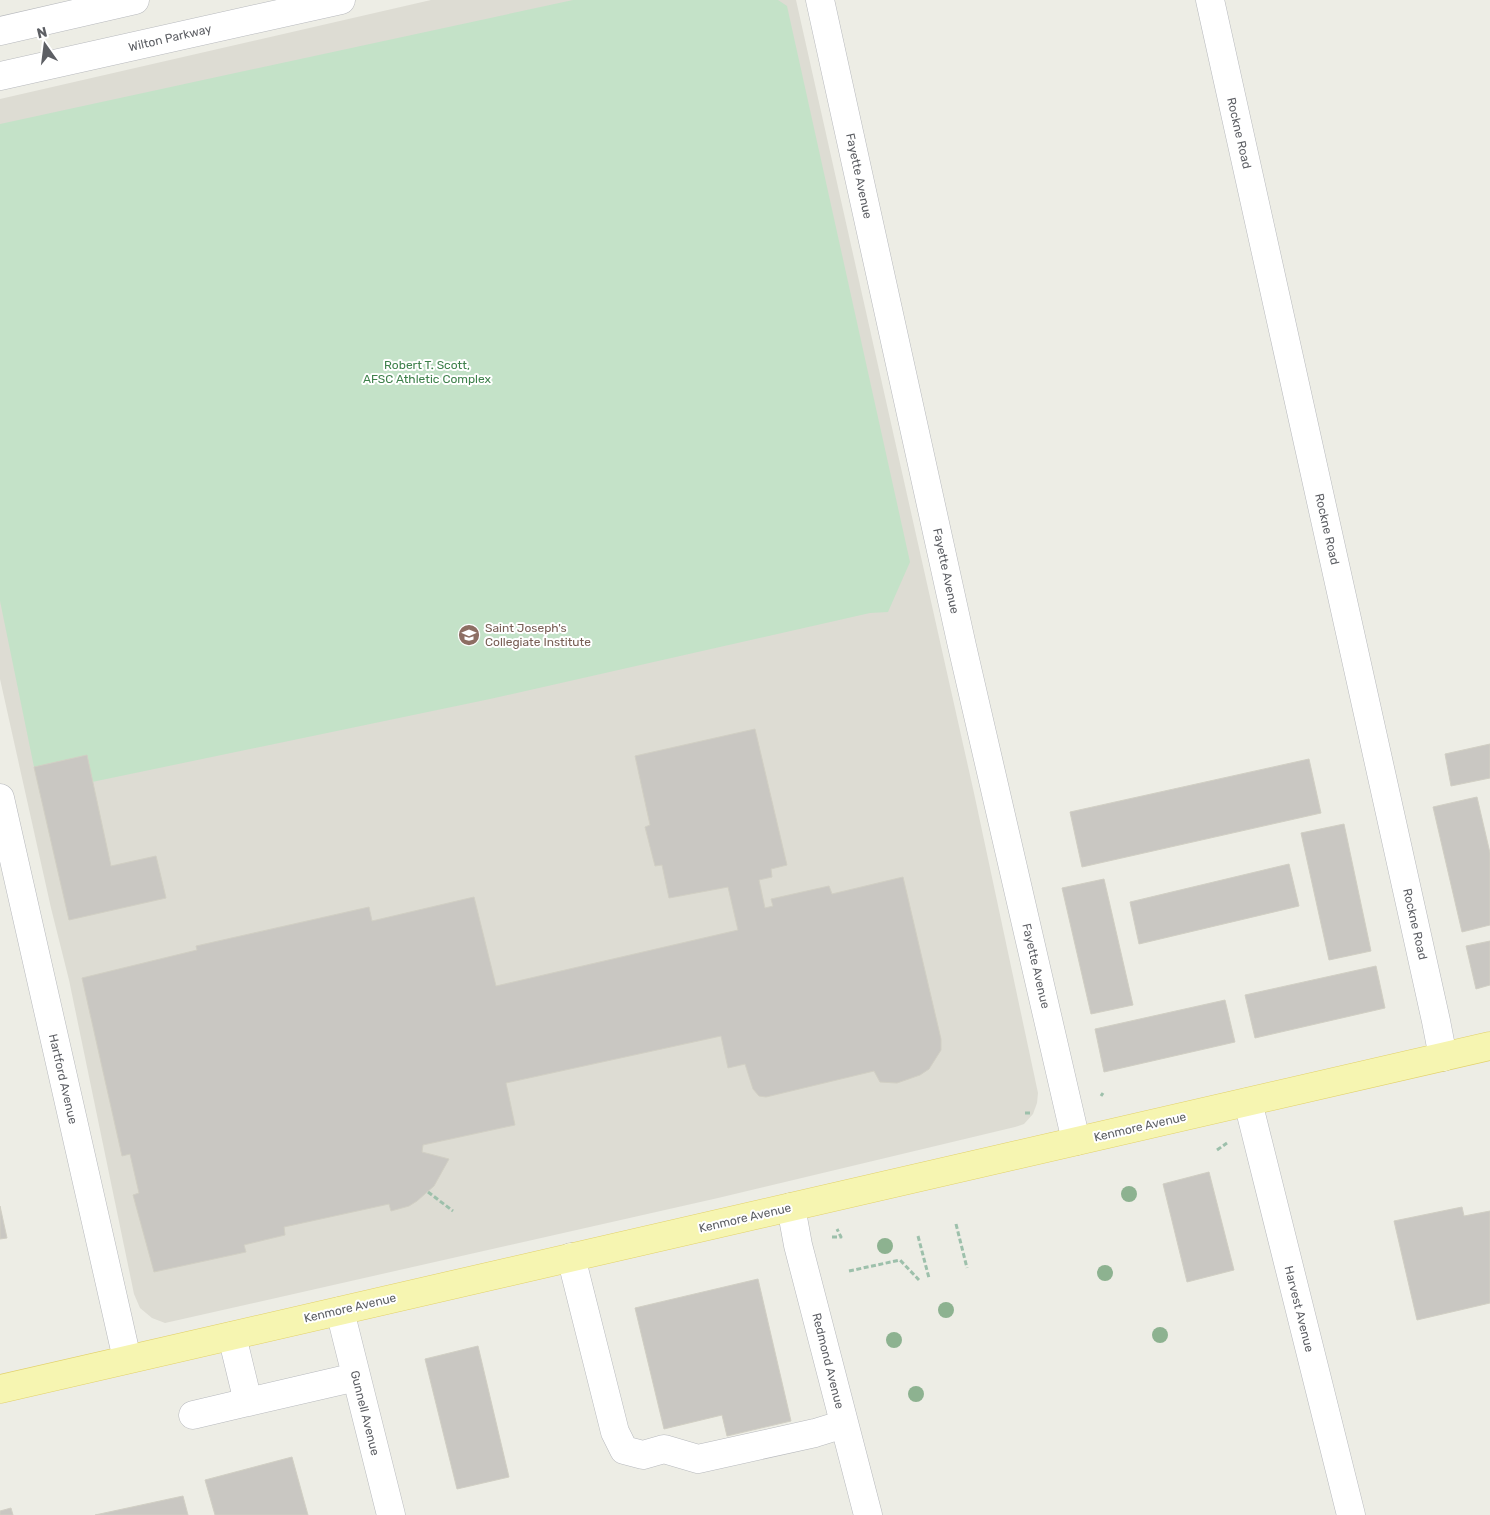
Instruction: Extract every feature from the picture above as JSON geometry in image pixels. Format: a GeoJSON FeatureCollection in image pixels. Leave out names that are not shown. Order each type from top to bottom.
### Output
{"type":"FeatureCollection","features":[{"type":"Feature","properties":{"kind":"main road","name":"Kenmore Avenue"},"geometry":{"type":"LineString","coordinates":[[0,1388],[1490,1046]]}},
{"type":"Feature","properties":{"kind":"street"},"geometry":{"type":"LineString","coordinates":[[0,31],[135,0]]}},
{"type":"Feature","properties":{"kind":"street","name":"Wilton Parkway"},"geometry":{"type":"LineString","coordinates":[[0,76],[340,0]]}},
{"type":"Feature","properties":{"kind":"street","name":"Fayette Avenue"},"geometry":{"type":"LineString","coordinates":[[820,0],[964,655],[1076,1141]]}},
{"type":"Feature","properties":{"kind":"street","name":"Rockne Road"},"geometry":{"type":"LineString","coordinates":[[1210,0],[1443,1057]]}},
{"type":"Feature","properties":{"kind":"street","name":"Hartford Avenue"},"geometry":{"type":"LineString","coordinates":[[0,798],[127,1359]]}},
{"type":"Feature","properties":{"kind":"street","name":"Harvest Avenue"},"geometry":{"type":"LineString","coordinates":[[1248,1102],[1351,1515]]}},
{"type":"Feature","properties":{"kind":"street","name":"Redmond Avenue"},"geometry":{"type":"LineString","coordinates":[[790,1207],[798,1245],[868,1515]]}},
{"type":"Feature","properties":{"kind":"street"},"geometry":{"type":"LineString","coordinates":[[571,1257],[615,1432],[624,1450],[642,1454],[664,1449],[698,1459],[815,1433],[844,1424]]}},
{"type":"Feature","properties":{"kind":"street","name":"Gunnell Avenue"},"geometry":{"type":"LineString","coordinates":[[340,1310],[391,1515]]}},
{"type":"Feature","properties":{"kind":"street"},"geometry":{"type":"LineString","coordinates":[[232,1336],[248,1402]]}},
{"type":"Feature","properties":{"kind":"street"},"geometry":{"type":"LineString","coordinates":[[194,1415],[356,1377]]}},
{"type":"Feature","properties":{"kind":"path"},"geometry":{"type":"LineString","coordinates":[[1025,1113],[1030,1113]]}},
{"type":"Feature","properties":{"kind":"path"},"geometry":{"type":"LineString","coordinates":[[1217,1150],[1228,1143]]}},
{"type":"Feature","properties":{"kind":"path"},"geometry":{"type":"LineString","coordinates":[[428,1192],[453,1211]]}},
{"type":"Feature","properties":{"kind":"path"},"geometry":{"type":"LineString","coordinates":[[956,1224],[967,1268]]}},
{"type":"Feature","properties":{"kind":"path"},"geometry":{"type":"LineString","coordinates":[[832,1237],[841,1237],[837,1228]]}},
{"type":"Feature","properties":{"kind":"path"},"geometry":{"type":"LineString","coordinates":[[918,1236],[929,1278]]}},
{"type":"Feature","properties":{"kind":"path"},"geometry":{"type":"LineString","coordinates":[[849,1272],[900,1260],[919,1280]]}},
{"type":"Feature","properties":{"kind":"shaded area","name":"Saint Joseph's Collegiate Institute"},"geometry":{"type":"Polygon","coordinates":[[[431,0],[796,0],[974,793],[1038,1093],[1037,1103],[1033,1114],[1024,1124],[1015,1127],[718,1198],[165,1323],[152,1318],[140,1308],[134,1294],[69,980],[0,679],[0,99],[431,0]]]}},
{"type":"Feature","properties":{"kind":"green space","name":"Robert T. Scott, AFSC Athletic Complex"},"geometry":{"type":"Polygon","coordinates":[[[573,0],[778,0],[787,6],[910,562],[888,612],[870,613],[490,699],[92,782],[34,767],[0,601],[0,124],[573,0]]]}},
{"type":"Feature","properties":{"kind":"building"},"geometry":{"type":"Polygon","coordinates":[[[755,729],[787,865],[771,869],[772,877],[759,880],[765,908],[773,906],[771,899],[829,886],[832,894],[903,877],[941,1039],[941,1050],[929,1069],[920,1075],[897,1083],[880,1082],[874,1071],[766,1097],[759,1096],[753,1089],[745,1064],[728,1068],[721,1036],[506,1083],[515,1125],[423,1145],[422,1152],[449,1159],[434,1186],[409,1206],[391,1211],[389,1204],[284,1227],[285,1235],[244,1245],[246,1252],[154,1272],[133,1195],[139,1193],[130,1154],[122,1156],[82,978],[197,950],[196,946],[369,907],[372,921],[474,897],[496,986],[738,930],[728,887],[669,898],[662,865],[655,866],[645,827],[650,825],[635,756],[755,729]]]}},
{"type":"Feature","properties":{"kind":"building"},"geometry":{"type":"Polygon","coordinates":[[[1490,744],[1490,778],[1451,786],[1445,754],[1490,744]]]}},
{"type":"Feature","properties":{"kind":"building"},"geometry":{"type":"Polygon","coordinates":[[[87,755],[111,866],[156,856],[166,898],[69,920],[34,767],[87,755]]]}},
{"type":"Feature","properties":{"kind":"building"},"geometry":{"type":"Polygon","coordinates":[[[1309,759],[1321,813],[1082,867],[1070,812],[1309,759]]]}},
{"type":"Feature","properties":{"kind":"building"},"geometry":{"type":"Polygon","coordinates":[[[1477,797],[1490,853],[1490,925],[1462,932],[1433,807],[1477,797]]]}},
{"type":"Feature","properties":{"kind":"building"},"geometry":{"type":"Polygon","coordinates":[[[1344,824],[1371,951],[1329,960],[1301,833],[1344,824]]]}},
{"type":"Feature","properties":{"kind":"building"},"geometry":{"type":"Polygon","coordinates":[[[1289,864],[1299,906],[1139,944],[1130,902],[1289,864]]]}},
{"type":"Feature","properties":{"kind":"building"},"geometry":{"type":"Polygon","coordinates":[[[1104,879],[1133,1005],[1091,1014],[1062,888],[1104,879]]]}},
{"type":"Feature","properties":{"kind":"building"},"geometry":{"type":"Polygon","coordinates":[[[1490,941],[1490,985],[1476,989],[1466,946],[1490,941]]]}},
{"type":"Feature","properties":{"kind":"building"},"geometry":{"type":"Polygon","coordinates":[[[1376,966],[1385,1008],[1255,1038],[1245,995],[1376,966]]]}},
{"type":"Feature","properties":{"kind":"building"},"geometry":{"type":"Polygon","coordinates":[[[1225,1000],[1235,1042],[1104,1072],[1095,1029],[1225,1000]]]}},
{"type":"Feature","properties":{"kind":"building"},"geometry":{"type":"Polygon","coordinates":[[[1209,1172],[1234,1270],[1187,1282],[1163,1184],[1209,1172]]]}},
{"type":"Feature","properties":{"kind":"building"},"geometry":{"type":"Polygon","coordinates":[[[0,1206],[7,1238],[0,1239],[0,1206]]]}},
{"type":"Feature","properties":{"kind":"building"},"geometry":{"type":"Polygon","coordinates":[[[1462,1207],[1464,1216],[1490,1211],[1490,1303],[1417,1320],[1394,1221],[1462,1207]]]}},
{"type":"Feature","properties":{"kind":"building"},"geometry":{"type":"Polygon","coordinates":[[[758,1279],[791,1421],[727,1436],[722,1415],[664,1429],[635,1308],[758,1279]]]}},
{"type":"Feature","properties":{"kind":"building"},"geometry":{"type":"Polygon","coordinates":[[[478,1346],[509,1477],[457,1489],[425,1359],[478,1346]]]}},
{"type":"Feature","properties":{"kind":"building"},"geometry":{"type":"Polygon","coordinates":[[[292,1457],[308,1515],[215,1515],[205,1480],[292,1457]]]}},
{"type":"Feature","properties":{"kind":"building"},"geometry":{"type":"Polygon","coordinates":[[[183,1496],[188,1515],[95,1515],[183,1496]]]}},
{"type":"Feature","properties":{"kind":"building"},"geometry":{"type":"Polygon","coordinates":[[[11,1508],[13,1515],[0,1515],[0,1511],[11,1508]]]}},
{"type":"Feature","properties":{"kind":"place","name":"Saint Joseph's Collegiate Institute"},"geometry":{"type":"Point","coordinates":[469,635]}}]}
